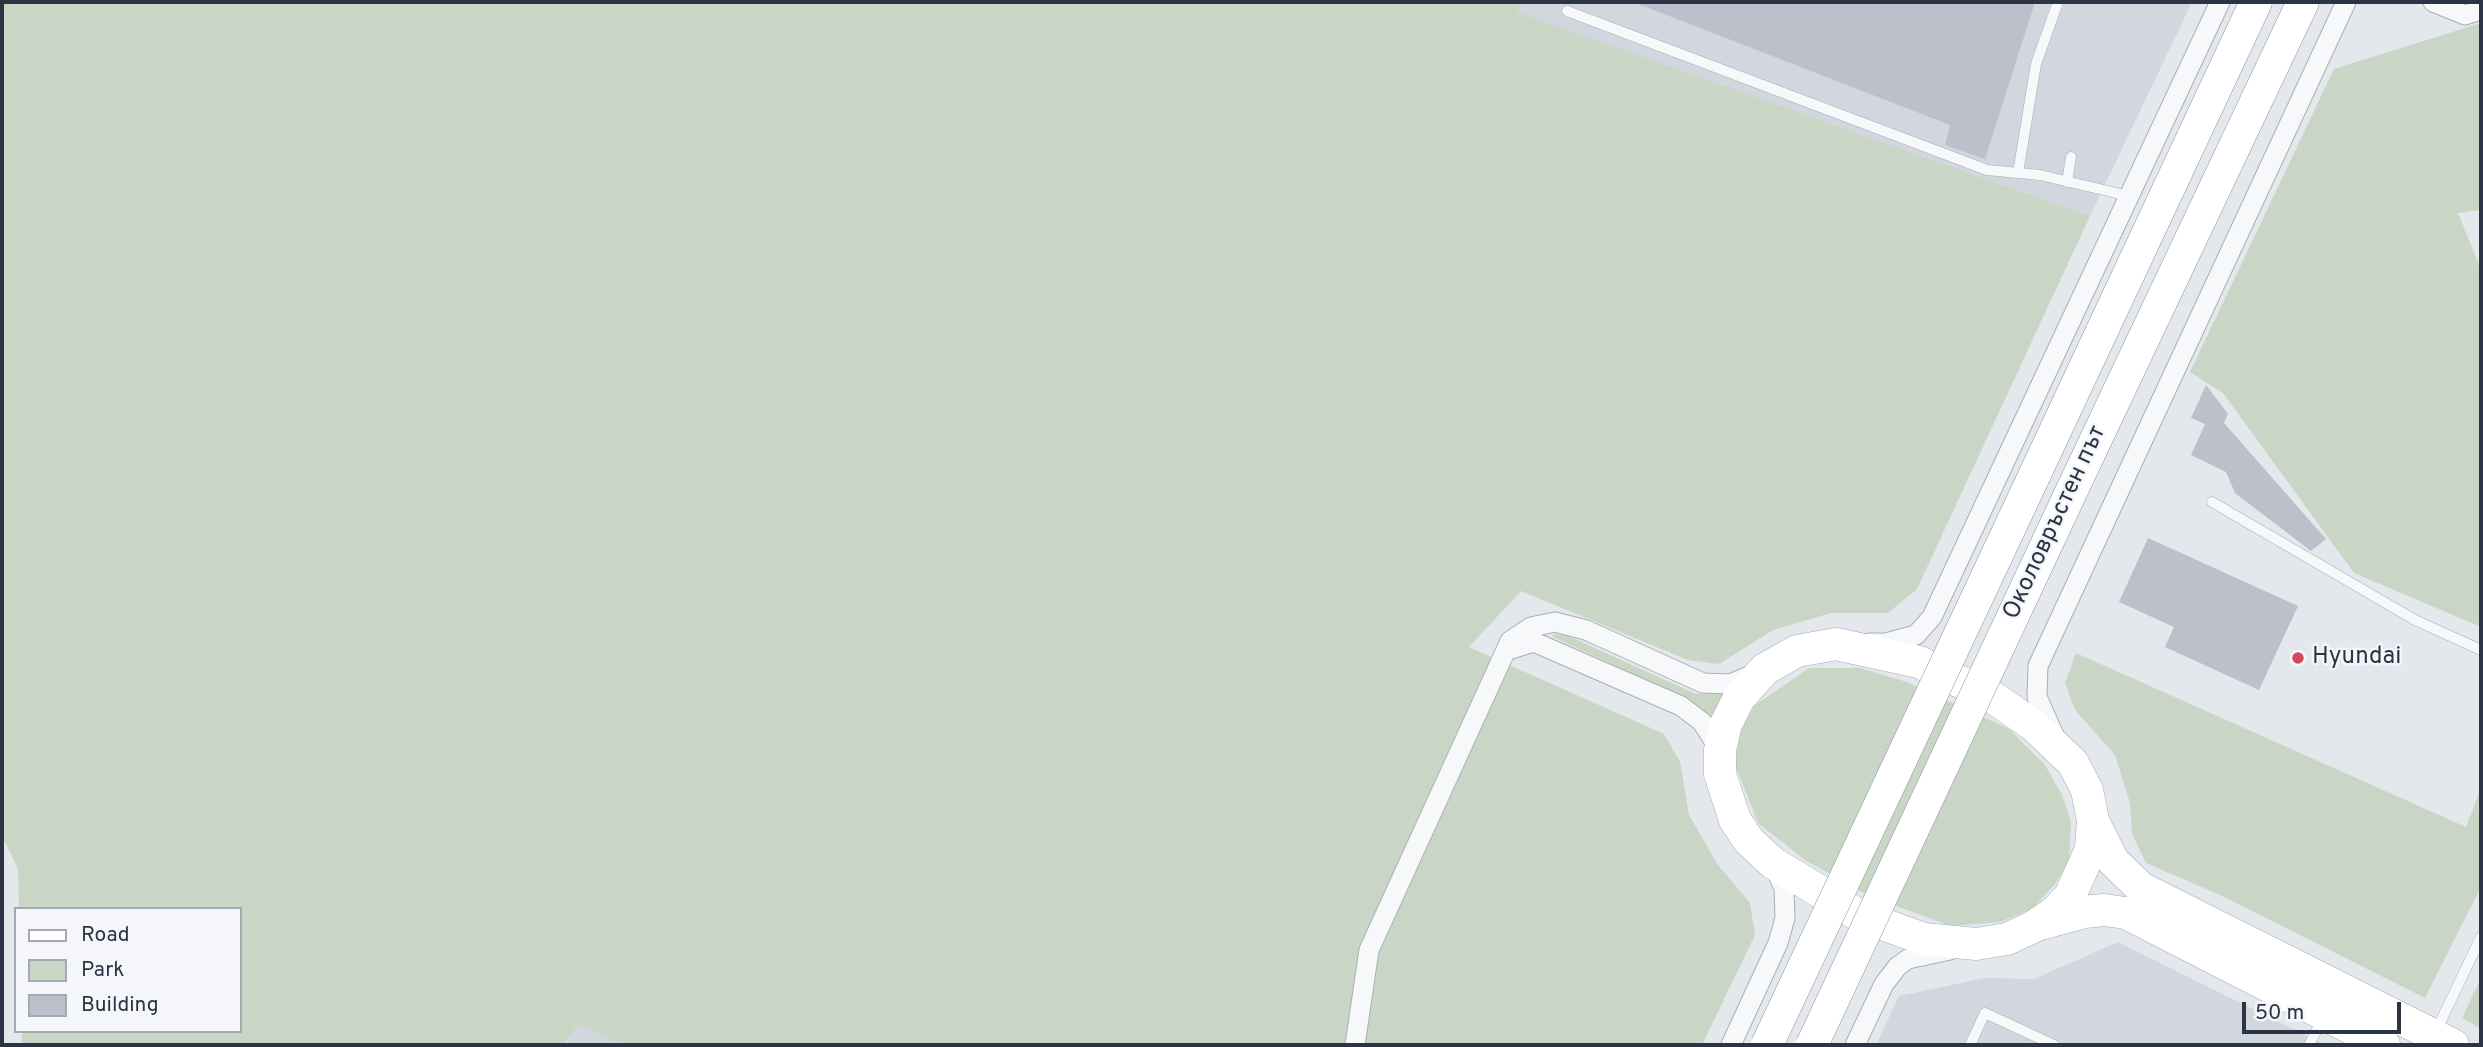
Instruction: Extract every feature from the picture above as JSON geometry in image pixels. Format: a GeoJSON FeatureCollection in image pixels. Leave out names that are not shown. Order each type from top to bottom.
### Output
{"type":"FeatureCollection","features":[{"type":"Feature","properties":{"kind":"main road","name":"Околовръстен път"},"geometry":{"type":"LineString","coordinates":[[1767,1045],[2256,2]]}},
{"type":"Feature","properties":{"kind":"main road","name":"Околовръстен път"},"geometry":{"type":"LineString","coordinates":[[1812,1045],[2303,2]]}},
{"type":"Feature","properties":{"kind":"main road"},"geometry":{"type":"LineString","coordinates":[[2384,1045],[2126,913],[2104,909],[2084,912],[2033,927],[2007,939],[1976,944],[1924,939],[1887,928],[1848,910],[1773,863],[1749,841],[1735,820],[1723,786],[1720,750],[1726,724],[1739,698],[1765,669],[1797,651],[1836,644],[1881,652],[1943,673],[1994,698],[2061,748],[2073,763],[2087,790],[2093,820],[2113,861],[2141,888],[2444,1040]]}},
{"type":"Feature","properties":{"kind":"main road"},"geometry":{"type":"LineString","coordinates":[[2033,927],[2070,896],[2091,849],[2093,820]]}},
{"type":"Feature","properties":{"kind":"street"},"geometry":{"type":"LineString","coordinates":[[1836,644],[1886,643],[1916,635],[1932,617],[2220,2]]}},
{"type":"Feature","properties":{"kind":"street","name":"Околовръстен път"},"geometry":{"type":"LineString","coordinates":[[2061,748],[2043,717],[2037,696],[2038,666],[2346,2]]}},
{"type":"Feature","properties":{"kind":"street"},"geometry":{"type":"LineString","coordinates":[[2434,2],[2465,15],[2481,10]]}},
{"type":"Feature","properties":{"kind":"street"},"geometry":{"type":"LineString","coordinates":[[1355,1045],[1369,950],[1510,641],[1531,627],[1555,622],[1586,630],[1703,683],[1730,684],[1765,669]]}},
{"type":"Feature","properties":{"kind":"street"},"geometry":{"type":"LineString","coordinates":[[1504,651],[1534,642],[1681,706],[1702,722],[1720,750]]}},
{"type":"Feature","properties":{"kind":"street"},"geometry":{"type":"LineString","coordinates":[[1731,1045],[1778,943],[1785,918],[1783,888],[1773,863]]}},
{"type":"Feature","properties":{"kind":"street"},"geometry":{"type":"LineString","coordinates":[[1855,1045],[1884,984],[1898,966],[1920,956],[1976,944]]}},
{"type":"Feature","properties":{"kind":"lane"},"geometry":{"type":"LineString","coordinates":[[2018,173],[2036,64],[2058,2]]}},
{"type":"Feature","properties":{"kind":"lane"},"geometry":{"type":"LineString","coordinates":[[1567,11],[1987,170],[2067,182],[2129,197]]}},
{"type":"Feature","properties":{"kind":"lane"},"geometry":{"type":"LineString","coordinates":[[2067,182],[2071,157]]}},
{"type":"Feature","properties":{"kind":"lane"},"geometry":{"type":"LineString","coordinates":[[2212,502],[2415,620],[2481,649]]}},
{"type":"Feature","properties":{"kind":"lane"},"geometry":{"type":"LineString","coordinates":[[2444,1040],[2481,937]]}},
{"type":"Feature","properties":{"kind":"lane"},"geometry":{"type":"LineString","coordinates":[[1970,1045],[1985,1013],[2054,1045]]}},
{"type":"Feature","properties":{"kind":"lane"},"geometry":{"type":"LineString","coordinates":[[2309,1045],[2326,1013]]}},
{"type":"Feature","properties":{"kind":"shaded area"},"geometry":{"type":"Polygon","coordinates":[[[1521,2],[2192,2],[2090,216],[1516,12],[1521,2]]]}},
{"type":"Feature","properties":{"kind":"shaded area"},"geometry":{"type":"Polygon","coordinates":[[[2118,942],[2325,1045],[1876,1045],[1899,996],[1985,978],[2034,979],[2118,942]]]}},
{"type":"Feature","properties":{"kind":"shaded area"},"geometry":{"type":"Polygon","coordinates":[[[578,1024],[624,1045],[565,1045],[578,1024]]]}},
{"type":"Feature","properties":{"kind":"green space"},"geometry":{"type":"Polygon","coordinates":[[[2,2],[1521,2],[1517,12],[2090,216],[1917,589],[1888,613],[1831,613],[1773,630],[1719,664],[1688,660],[1521,591],[1469,647],[1664,734],[1680,762],[1689,815],[1718,865],[1750,903],[1755,935],[1702,1045],[624,1045],[578,1025],[564,1045],[22,1045],[22,1033],[242,1033],[242,907],[19,907],[18,869],[2,836],[2,2]]]}},
{"type":"Feature","properties":{"kind":"green space"},"geometry":{"type":"Polygon","coordinates":[[[2481,23],[2481,210],[2458,213],[2481,270],[2481,627],[2354,573],[2223,393],[2190,372],[2334,69],[2481,23]]]}},
{"type":"Feature","properties":{"kind":"green space"},"geometry":{"type":"Polygon","coordinates":[[[1552,635],[1568,636],[1696,694],[1732,694],[1715,728],[1685,698],[1553,637],[1552,635]]]}},
{"type":"Feature","properties":{"kind":"green space"},"geometry":{"type":"Polygon","coordinates":[[[2076,653],[2466,827],[2481,788],[2481,887],[2425,998],[2220,895],[2146,863],[2132,834],[2130,803],[2115,755],[2075,710],[2065,683],[2076,653]]]}},
{"type":"Feature","properties":{"kind":"green space"},"geometry":{"type":"Polygon","coordinates":[[[1809,668],[1860,668],[1907,682],[2009,729],[2045,765],[2062,795],[2071,821],[2069,862],[2055,884],[2032,909],[2000,922],[1950,926],[1865,894],[1805,860],[1758,823],[1735,764],[1741,731],[1754,706],[1809,668]]]}},
{"type":"Feature","properties":{"kind":"green space"},"geometry":{"type":"Polygon","coordinates":[[[2481,978],[2481,1029],[2462,1018],[2481,978]]]}},
{"type":"Feature","properties":{"kind":"building"},"geometry":{"type":"Polygon","coordinates":[[[1633,2],[2035,2],[1985,159],[1945,145],[1950,125],[1633,2]]]}},
{"type":"Feature","properties":{"kind":"building"},"geometry":{"type":"Polygon","coordinates":[[[2206,385],[2228,414],[2224,423],[2326,539],[2311,551],[2235,493],[2226,472],[2191,455],[2205,424],[2191,418],[2206,385]]]}},
{"type":"Feature","properties":{"kind":"building"},"geometry":{"type":"Polygon","coordinates":[[[2148,538],[2298,606],[2259,690],[2165,647],[2174,627],[2119,602],[2148,538]]]}},
{"type":"Feature","properties":{"kind":"place","name":"Hyundai"},"geometry":{"type":"Point","coordinates":[2298,658]}}]}
